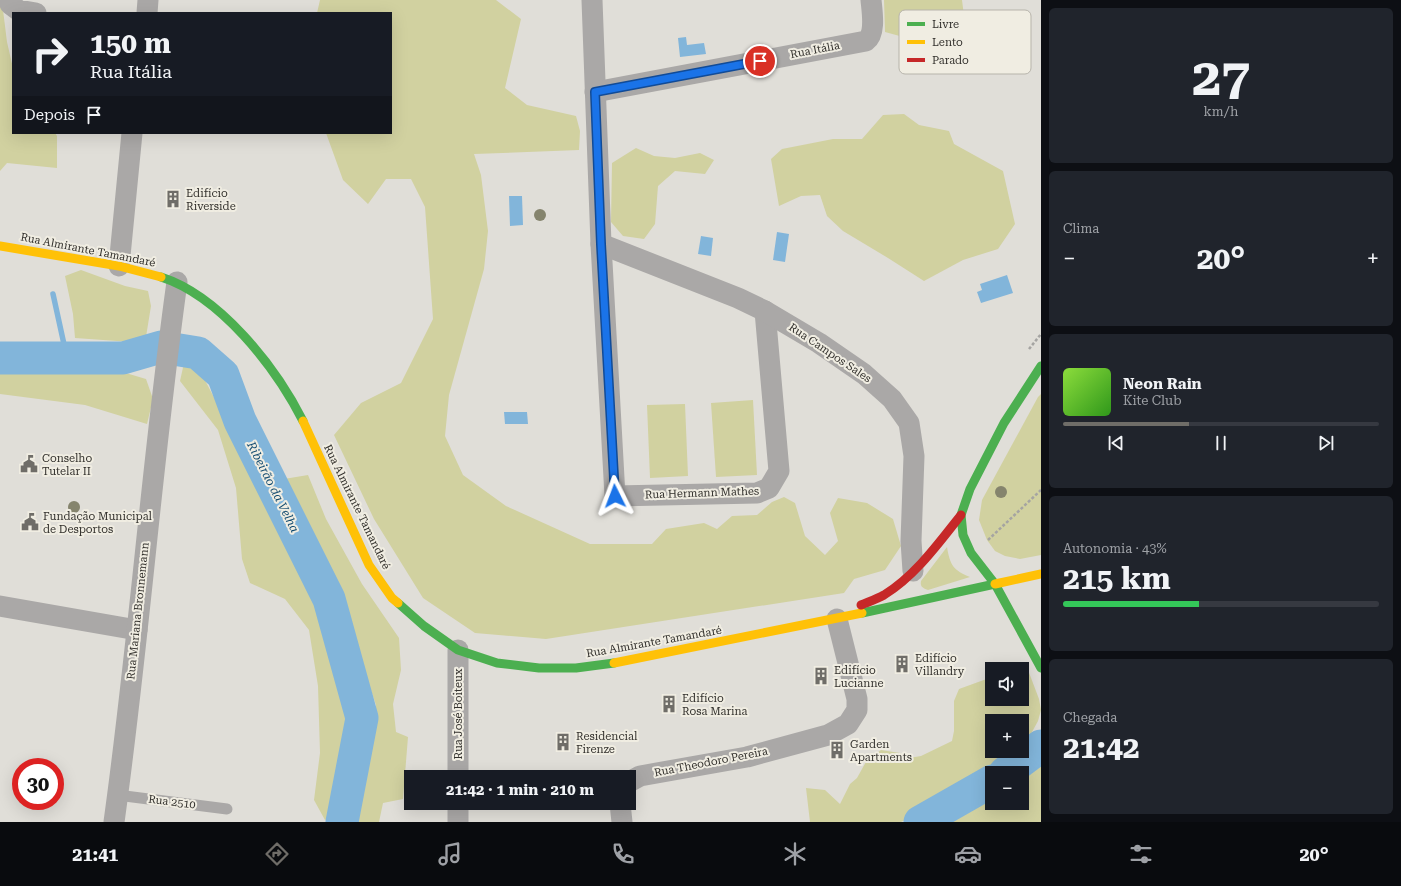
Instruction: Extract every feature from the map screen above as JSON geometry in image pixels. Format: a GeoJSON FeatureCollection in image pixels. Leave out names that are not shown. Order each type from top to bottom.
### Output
{"type":"FeatureCollection","features":[{"type":"Feature","properties":{"kind":"main road","name":"Rua Almirante Tamandaré"},"geometry":{"type":"LineString","coordinates":[[0,246],[119,266],[150,273],[177,282],[213,306],[240,331],[259,354],[293,402],[370,564],[392,598],[424,626],[458,650],[497,664],[539,668],[576,668],[622,662],[836,619],[919,596],[995,584],[1041,574]]}},
{"type":"Feature","properties":{"kind":"main road"},"geometry":{"type":"LineString","coordinates":[[1041,366],[1004,423],[970,489],[961,515],[963,535],[970,553],[995,584],[1041,668]]}},
{"type":"Feature","properties":{"kind":"main road","name":"Rua Almirante Tamandaré"},"geometry":{"type":"LineString","coordinates":[[836,619],[883,595],[900,583],[912,577],[961,515]]}},
{"type":"Feature","properties":{"kind":"street"},"geometry":{"type":"LineString","coordinates":[[147,12],[148,0]]}},
{"type":"Feature","properties":{"kind":"street","name":"Rua Hermann Mathes"},"geometry":{"type":"LineString","coordinates":[[592,0],[601,244],[615,496],[756,493],[769,488],[779,471],[765,311]]}},
{"type":"Feature","properties":{"kind":"street","name":"Rua Itália"},"geometry":{"type":"LineString","coordinates":[[595,92],[866,40],[870,38],[872,33],[872,0]]}},
{"type":"Feature","properties":{"kind":"street"},"geometry":{"type":"LineString","coordinates":[[10,2],[18,10],[30,12]]}},
{"type":"Feature","properties":{"kind":"street"},"geometry":{"type":"LineString","coordinates":[[119,266],[132,134]]}},
{"type":"Feature","properties":{"kind":"street","name":"Rua Campos Sales"},"geometry":{"type":"LineString","coordinates":[[601,244],[738,298],[765,311],[819,343],[864,374],[892,399],[909,423],[914,456],[911,541],[912,577]]}},
{"type":"Feature","properties":{"kind":"street","name":"Rua Mariana Bronnemann"},"geometry":{"type":"LineString","coordinates":[[114,822],[137,630],[158,432],[177,282]]}},
{"type":"Feature","properties":{"kind":"street"},"geometry":{"type":"LineString","coordinates":[[0,606],[137,630]]}},
{"type":"Feature","properties":{"kind":"street","name":"Rua Theodoro Pereira"},"geometry":{"type":"LineString","coordinates":[[636,778],[640,776],[747,757],[828,735],[848,724],[857,710],[857,699],[836,619]]}},
{"type":"Feature","properties":{"kind":"street","name":"Rua José Boiteux"},"geometry":{"type":"LineString","coordinates":[[458,650],[458,770]]}},
{"type":"Feature","properties":{"kind":"street"},"geometry":{"type":"LineString","coordinates":[[458,810],[458,822]]}},
{"type":"Feature","properties":{"kind":"street"},"geometry":{"type":"LineString","coordinates":[[621,810],[622,822]]}},
{"type":"Feature","properties":{"kind":"lane","name":"Rua 2510"},"geometry":{"type":"LineString","coordinates":[[117,795],[226,809]]}},
{"type":"Feature","properties":{"kind":"path"},"geometry":{"type":"LineString","coordinates":[[1026,352],[1041,334]]}},
{"type":"Feature","properties":{"kind":"path"},"geometry":{"type":"LineString","coordinates":[[988,540],[1041,490]]}},
{"type":"Feature","properties":{"kind":"green space"},"geometry":{"type":"Polygon","coordinates":[[[320,0],[496,0],[521,19],[505,88],[527,105],[576,116],[580,131],[579,150],[474,154],[481,175],[488,231],[484,269],[449,395],[445,436],[463,475],[506,506],[590,544],[652,544],[666,529],[704,523],[717,529],[732,516],[757,515],[772,502],[784,497],[795,503],[805,536],[825,555],[838,541],[830,513],[838,498],[867,503],[893,519],[901,546],[885,570],[854,579],[844,593],[546,639],[475,633],[423,598],[374,519],[334,435],[361,403],[401,383],[433,319],[425,207],[411,179],[386,179],[368,204],[343,180],[326,134],[392,134],[392,12],[317,12],[320,0]]]}},
{"type":"Feature","properties":{"kind":"green space"},"geometry":{"type":"Polygon","coordinates":[[[884,0],[962,0],[963,10],[899,10],[899,36],[885,32],[884,0]]]}},
{"type":"Feature","properties":{"kind":"green space"},"geometry":{"type":"Polygon","coordinates":[[[0,2],[2,2],[7,42],[12,64],[12,134],[56,134],[57,136],[57,168],[7,163],[0,171],[0,2]]]}},
{"type":"Feature","properties":{"kind":"green space"},"geometry":{"type":"Polygon","coordinates":[[[904,114],[919,125],[949,131],[954,144],[1003,171],[1015,224],[998,249],[963,260],[924,281],[843,231],[827,216],[820,195],[801,196],[779,206],[771,159],[782,149],[833,139],[862,139],[883,115],[904,114]]]}},
{"type":"Feature","properties":{"kind":"green space"},"geometry":{"type":"Polygon","coordinates":[[[636,148],[654,156],[675,158],[700,153],[714,160],[705,174],[675,171],[658,186],[655,224],[644,239],[623,236],[611,222],[612,163],[636,148]]]}},
{"type":"Feature","properties":{"kind":"green space"},"geometry":{"type":"Polygon","coordinates":[[[81,270],[125,286],[148,291],[151,306],[145,343],[75,338],[73,314],[65,276],[81,270]]]}},
{"type":"Feature","properties":{"kind":"green space"},"geometry":{"type":"Polygon","coordinates":[[[184,363],[198,367],[249,464],[308,587],[327,641],[348,719],[342,747],[332,815],[325,820],[314,800],[320,753],[318,686],[309,630],[285,599],[250,583],[242,559],[236,488],[218,430],[180,381],[184,363]]]}},
{"type":"Feature","properties":{"kind":"green space"},"geometry":{"type":"Polygon","coordinates":[[[0,364],[24,366],[69,365],[119,371],[146,379],[153,399],[147,424],[85,405],[0,394],[0,364]]]}},
{"type":"Feature","properties":{"kind":"green space"},"geometry":{"type":"Polygon","coordinates":[[[1041,394],[1041,555],[1020,559],[1005,556],[995,551],[987,540],[979,520],[982,500],[1041,394]]]}},
{"type":"Feature","properties":{"kind":"green space"},"geometry":{"type":"Polygon","coordinates":[[[753,400],[757,475],[716,477],[711,403],[753,400]]]}},
{"type":"Feature","properties":{"kind":"green space"},"geometry":{"type":"Polygon","coordinates":[[[685,404],[688,476],[650,478],[647,405],[685,404]]]}},
{"type":"Feature","properties":{"kind":"green space"},"geometry":{"type":"Polygon","coordinates":[[[308,475],[326,519],[362,584],[399,638],[401,670],[393,704],[396,732],[408,737],[405,770],[404,770],[403,799],[383,803],[379,822],[352,822],[370,742],[376,705],[353,638],[316,540],[301,527],[278,480],[308,475]]]}},
{"type":"Feature","properties":{"kind":"green space"},"geometry":{"type":"Polygon","coordinates":[[[947,547],[949,558],[953,566],[960,572],[970,577],[928,590],[922,587],[921,581],[947,547]]]}},
{"type":"Feature","properties":{"kind":"green space"},"geometry":{"type":"Polygon","coordinates":[[[1029,673],[1039,699],[1041,710],[1038,721],[1029,738],[1029,714],[985,714],[985,758],[1006,758],[995,766],[985,766],[985,774],[973,783],[930,808],[901,822],[810,822],[806,788],[825,790],[840,804],[850,784],[857,778],[867,760],[881,750],[900,753],[909,758],[921,756],[952,741],[954,731],[954,701],[959,689],[985,680],[985,706],[1029,706],[1029,673]]]}},
{"type":"Feature","properties":{"kind":"green space"},"geometry":{"type":"Polygon","coordinates":[[[1041,763],[1041,822],[947,822],[985,802],[985,810],[1029,810],[1029,773],[1041,763]]]}},
{"type":"Feature","properties":{"kind":"water"},"geometry":{"type":"Polygon","coordinates":[[[686,37],[687,45],[704,43],[706,54],[680,57],[678,38],[686,37]]]}},
{"type":"Feature","properties":{"kind":"water"},"geometry":{"type":"Polygon","coordinates":[[[509,196],[522,196],[523,225],[510,226],[509,196]]]}},
{"type":"Feature","properties":{"kind":"water"},"geometry":{"type":"Polygon","coordinates":[[[777,232],[789,234],[785,262],[773,260],[777,232]]]}},
{"type":"Feature","properties":{"kind":"water"},"geometry":{"type":"Polygon","coordinates":[[[701,236],[713,238],[711,256],[698,254],[701,236]]]}},
{"type":"Feature","properties":{"kind":"water"},"geometry":{"type":"Polygon","coordinates":[[[1007,275],[1013,293],[981,303],[977,292],[982,290],[980,284],[1007,275]]]}},
{"type":"Feature","properties":{"kind":"water"},"geometry":{"type":"Polygon","coordinates":[[[504,412],[527,412],[528,424],[505,424],[504,412]]]}},
{"type":"Feature","properties":{"kind":"waterway"},"geometry":{"type":"LineString","coordinates":[[53,294],[67,358]]}},
{"type":"Feature","properties":{"kind":"waterway","name":"Ribeirão da Velha"},"geometry":{"type":"LineString","coordinates":[[0,358],[123,358],[161,347],[198,353],[223,375],[240,421],[329,599],[362,718],[342,822]]}},
{"type":"Feature","properties":{"kind":"waterway","name":"Ribeirão da Velha"},"geometry":{"type":"LineString","coordinates":[[1014,766],[1041,746]]}},
{"type":"Feature","properties":{"kind":"waterway","name":"Ribeirão da Velha"},"geometry":{"type":"LineString","coordinates":[[920,822],[985,785]]}},
{"type":"Feature","properties":{"kind":"traffic: fast"},"geometry":{"type":"LineString","coordinates":[[161,277],[183,286],[204,300],[224,316],[244,336],[277,378],[303,421]]}},
{"type":"Feature","properties":{"kind":"traffic: fast"},"geometry":{"type":"LineString","coordinates":[[1041,366],[1004,423],[970,489],[961,515],[963,535],[971,553],[995,584],[1041,668]]}},
{"type":"Feature","properties":{"kind":"traffic: fast"},"geometry":{"type":"LineString","coordinates":[[862,613],[995,584]]}},
{"type":"Feature","properties":{"kind":"traffic: fast"},"geometry":{"type":"LineString","coordinates":[[398,603],[424,626],[458,650],[497,663],[539,668],[576,668],[614,663]]}},
{"type":"Feature","properties":{"kind":"traffic: slow"},"geometry":{"type":"LineString","coordinates":[[0,246],[119,266],[161,277]]}},
{"type":"Feature","properties":{"kind":"traffic: slow"},"geometry":{"type":"LineString","coordinates":[[303,421],[369,565],[392,598],[398,603]]}},
{"type":"Feature","properties":{"kind":"traffic: slow"},"geometry":{"type":"LineString","coordinates":[[995,584],[1041,574]]}},
{"type":"Feature","properties":{"kind":"traffic: slow"},"geometry":{"type":"LineString","coordinates":[[614,663],[862,613]]}},
{"type":"Feature","properties":{"kind":"traffic: jam"},"geometry":{"type":"LineString","coordinates":[[861,605],[884,595],[906,579],[926,559],[961,515]]}},
{"type":"Feature","properties":{"kind":"place","name":"Edifício Riverside"},"geometry":{"type":"Point","coordinates":[173,199]}},
{"type":"Feature","properties":{"kind":"place","name":"Conselho Tutelar II"},"geometry":{"type":"Point","coordinates":[29,464]}},
{"type":"Feature","properties":{"kind":"place","name":"Fundação Municipal de Desportos"},"geometry":{"type":"Point","coordinates":[30,522]}},
{"type":"Feature","properties":{"kind":"place","name":"Edifício Villandry"},"geometry":{"type":"Point","coordinates":[902,664]}},
{"type":"Feature","properties":{"kind":"place","name":"Edifício Lucianne"},"geometry":{"type":"Point","coordinates":[821,676]}},
{"type":"Feature","properties":{"kind":"place","name":"Edifício Rosa Marina"},"geometry":{"type":"Point","coordinates":[669,704]}},
{"type":"Feature","properties":{"kind":"place","name":"Residencial Firenze"},"geometry":{"type":"Point","coordinates":[563,742]}},
{"type":"Feature","properties":{"kind":"place","name":"Garden Apartments"},"geometry":{"type":"Point","coordinates":[837,750]}},
{"type":"Feature","properties":{"kind":"route"},"geometry":{"type":"LineString","coordinates":[[615,496],[601,244],[595,92],[760,61]]}}]}
